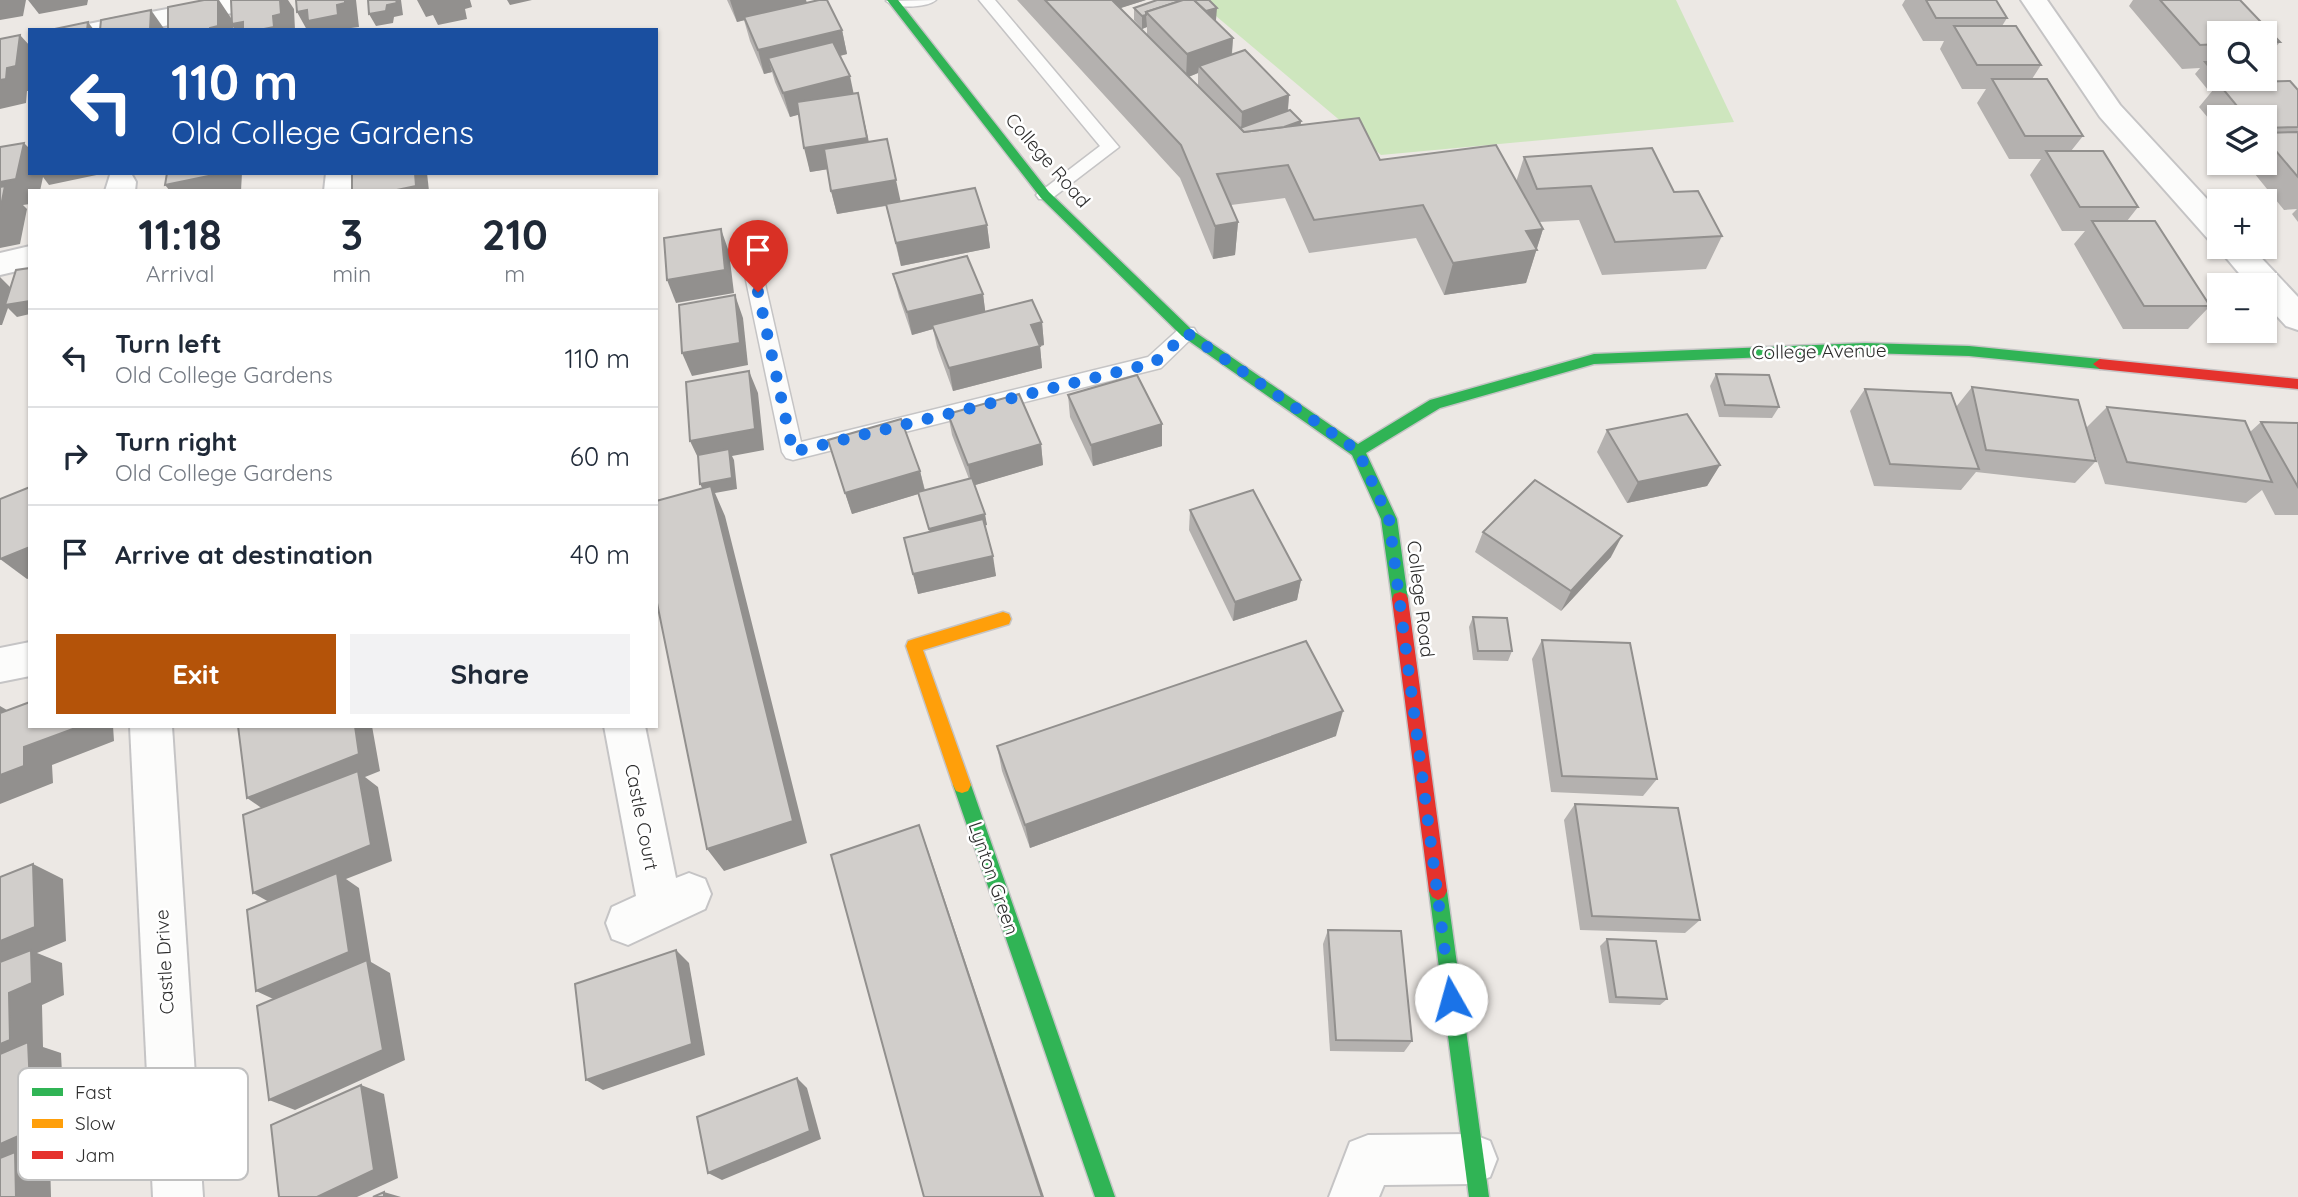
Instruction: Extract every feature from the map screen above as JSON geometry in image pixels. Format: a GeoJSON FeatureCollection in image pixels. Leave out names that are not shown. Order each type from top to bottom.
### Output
{"type":"FeatureCollection","features":[{"type":"Feature","properties":{"kind":"street"},"geometry":{"type":"LineString","coordinates":[[109,28],[258,0]]}},
{"type":"Feature","properties":{"kind":"street"},"geometry":{"type":"LineString","coordinates":[[2034,0],[2110,111],[2207,218]]}},
{"type":"Feature","properties":{"kind":"street","name":"College Road"},"geometry":{"type":"LineString","coordinates":[[893,1],[1045,195],[1187,333],[1358,451],[1389,519],[1476,1178]]}},
{"type":"Feature","properties":{"kind":"street"},"geometry":{"type":"LineString","coordinates":[[0,264],[28,257]]}},
{"type":"Feature","properties":{"kind":"street"},"geometry":{"type":"LineString","coordinates":[[2244,259],[2298,318]]}},
{"type":"Feature","properties":{"kind":"street","name":"College Avenue"},"geometry":{"type":"LineString","coordinates":[[1358,451],[1435,404],[1594,359],[1865,348],[1969,351],[2298,384]]}},
{"type":"Feature","properties":{"kind":"street","name":"Lynton Green"},"geometry":{"type":"LineString","coordinates":[[1003,619],[914,646],[1105,1197]]}},
{"type":"Feature","properties":{"kind":"street"},"geometry":{"type":"LineString","coordinates":[[0,665],[28,659]]}},
{"type":"Feature","properties":{"kind":"street","name":"Castle Drive"},"geometry":{"type":"LineString","coordinates":[[151,728],[171,1068]]}},
{"type":"Feature","properties":{"kind":"street","name":"Castle Court"},"geometry":{"type":"LineString","coordinates":[[624,728],[659,908]]}},
{"type":"Feature","properties":{"kind":"street"},"geometry":{"type":"LineString","coordinates":[[1354,1197],[1368,1160],[1476,1178]]}},
{"type":"Feature","properties":{"kind":"lane"},"geometry":{"type":"LineString","coordinates":[[893,1],[928,0]]}},
{"type":"Feature","properties":{"kind":"lane"},"geometry":{"type":"LineString","coordinates":[[987,0],[1110,147],[1045,195]]}},
{"type":"Feature","properties":{"kind":"lane"},"geometry":{"type":"LineString","coordinates":[[752,266],[793,452],[1154,363],[1187,333]]}},
{"type":"Feature","properties":{"kind":"green space"},"geometry":{"type":"Polygon","coordinates":[[[1197,0],[1676,0],[1734,122],[1381,155],[1197,0]]]}},
{"type":"Feature","properties":{"kind":"building"},"geometry":{"type":"Polygon","coordinates":[[[218,0],[218,26],[168,28],[168,7],[218,0]]]}},
{"type":"Feature","properties":{"kind":"building"},"geometry":{"type":"Polygon","coordinates":[[[231,0],[280,0],[281,14],[273,16],[274,27],[243,28],[243,22],[232,24],[231,0]]]}},
{"type":"Feature","properties":{"kind":"building"},"geometry":{"type":"Polygon","coordinates":[[[296,0],[345,0],[345,3],[337,5],[338,15],[308,21],[307,10],[297,12],[296,0]]]}},
{"type":"Feature","properties":{"kind":"building"},"geometry":{"type":"Polygon","coordinates":[[[368,0],[396,0],[397,3],[387,5],[386,11],[369,14],[368,0]]]}},
{"type":"Feature","properties":{"kind":"building"},"geometry":{"type":"Polygon","coordinates":[[[827,0],[842,30],[758,50],[744,17],[827,0]]]}},
{"type":"Feature","properties":{"kind":"building"},"geometry":{"type":"Polygon","coordinates":[[[1045,0],[1112,0],[1244,132],[1359,118],[1380,160],[1496,145],[1543,229],[1526,231],[1537,250],[1453,263],[1423,205],[1314,220],[1288,165],[1217,174],[1238,222],[1215,226],[1181,145],[1045,0]]]}},
{"type":"Feature","properties":{"kind":"building"},"geometry":{"type":"Polygon","coordinates":[[[1157,0],[1183,0],[1146,12],[1146,15],[1142,16],[1134,8],[1157,0]]]}},
{"type":"Feature","properties":{"kind":"building"},"geometry":{"type":"Polygon","coordinates":[[[1183,0],[1194,0],[1233,38],[1187,54],[1146,12],[1183,0]]]}},
{"type":"Feature","properties":{"kind":"building"},"geometry":{"type":"Polygon","coordinates":[[[1194,0],[1209,0],[1217,8],[1206,11],[1194,0]]]}},
{"type":"Feature","properties":{"kind":"building"},"geometry":{"type":"Polygon","coordinates":[[[1926,0],[1996,0],[2007,18],[1936,18],[1926,0]]]}},
{"type":"Feature","properties":{"kind":"building"},"geometry":{"type":"Polygon","coordinates":[[[2160,0],[2240,0],[2260,21],[2207,21],[2207,45],[2200,45],[2160,0]]]}},
{"type":"Feature","properties":{"kind":"building"},"geometry":{"type":"Polygon","coordinates":[[[151,10],[150,28],[100,28],[101,20],[151,10]]]}},
{"type":"Feature","properties":{"kind":"building"},"geometry":{"type":"Polygon","coordinates":[[[88,22],[87,28],[60,28],[88,22]]]}},
{"type":"Feature","properties":{"kind":"building"},"geometry":{"type":"Polygon","coordinates":[[[1954,26],[2016,26],[2041,65],[1977,65],[1954,26]]]}},
{"type":"Feature","properties":{"kind":"building"},"geometry":{"type":"Polygon","coordinates":[[[20,35],[16,66],[7,68],[6,79],[0,80],[0,39],[20,35]]]}},
{"type":"Feature","properties":{"kind":"building"},"geometry":{"type":"Polygon","coordinates":[[[833,42],[850,76],[783,93],[768,58],[833,42]]]}},
{"type":"Feature","properties":{"kind":"building"},"geometry":{"type":"Polygon","coordinates":[[[1245,50],[1289,95],[1242,112],[1199,66],[1245,50]]]}},
{"type":"Feature","properties":{"kind":"building"},"geometry":{"type":"Polygon","coordinates":[[[1992,79],[2047,79],[2083,136],[2025,136],[1992,79]]]}},
{"type":"Feature","properties":{"kind":"building"},"geometry":{"type":"Polygon","coordinates":[[[2277,81],[2290,81],[2298,90],[2298,127],[2277,128],[2277,105],[2236,105],[2225,91],[2277,91],[2277,81]]]}},
{"type":"Feature","properties":{"kind":"building"},"geometry":{"type":"Polygon","coordinates":[[[858,93],[867,138],[804,148],[797,102],[858,93]]]}},
{"type":"Feature","properties":{"kind":"building"},"geometry":{"type":"Polygon","coordinates":[[[1290,110],[1301,121],[1284,127],[1244,132],[1240,128],[1290,110]]]}},
{"type":"Feature","properties":{"kind":"building"},"geometry":{"type":"Polygon","coordinates":[[[2298,132],[2298,177],[2277,152],[2277,133],[2298,132]]]}},
{"type":"Feature","properties":{"kind":"building"},"geometry":{"type":"Polygon","coordinates":[[[887,139],[896,180],[831,191],[824,149],[887,139]]]}},
{"type":"Feature","properties":{"kind":"building"},"geometry":{"type":"Polygon","coordinates":[[[24,143],[16,179],[0,182],[0,147],[24,143]]]}},
{"type":"Feature","properties":{"kind":"building"},"geometry":{"type":"Polygon","coordinates":[[[1652,148],[1674,192],[1698,191],[1722,236],[1615,242],[1591,186],[1537,189],[1524,157],[1652,148]]]}},
{"type":"Feature","properties":{"kind":"building"},"geometry":{"type":"Polygon","coordinates":[[[2046,151],[2103,151],[2138,207],[2080,207],[2046,151]]]}},
{"type":"Feature","properties":{"kind":"building"},"geometry":{"type":"Polygon","coordinates":[[[167,175],[213,175],[165,185],[167,175]]]}},
{"type":"Feature","properties":{"kind":"building"},"geometry":{"type":"Polygon","coordinates":[[[352,175],[415,175],[416,186],[402,189],[352,189],[352,175]]]}},
{"type":"Feature","properties":{"kind":"building"},"geometry":{"type":"Polygon","coordinates":[[[5,186],[0,211],[0,187],[5,186]]]}},
{"type":"Feature","properties":{"kind":"building"},"geometry":{"type":"Polygon","coordinates":[[[975,188],[987,225],[896,243],[886,204],[975,188]]]}},
{"type":"Feature","properties":{"kind":"building"},"geometry":{"type":"Polygon","coordinates":[[[2092,221],[2155,221],[2207,301],[2207,306],[2144,306],[2092,221]]]}},
{"type":"Feature","properties":{"kind":"building"},"geometry":{"type":"Polygon","coordinates":[[[721,229],[725,270],[667,280],[664,238],[721,229]]]}},
{"type":"Feature","properties":{"kind":"building"},"geometry":{"type":"Polygon","coordinates":[[[967,256],[983,294],[907,312],[893,274],[967,256]]]}},
{"type":"Feature","properties":{"kind":"building"},"geometry":{"type":"Polygon","coordinates":[[[28,268],[28,301],[5,305],[16,270],[28,268]]]}},
{"type":"Feature","properties":{"kind":"building"},"geometry":{"type":"Polygon","coordinates":[[[735,295],[740,343],[682,353],[679,305],[735,295]]]}},
{"type":"Feature","properties":{"kind":"building"},"geometry":{"type":"Polygon","coordinates":[[[1032,300],[1042,322],[1031,325],[1040,346],[949,368],[932,325],[1032,300]]]}},
{"type":"Feature","properties":{"kind":"building"},"geometry":{"type":"Polygon","coordinates":[[[749,371],[755,429],[690,441],[686,382],[749,371]]]}},
{"type":"Feature","properties":{"kind":"building"},"geometry":{"type":"Polygon","coordinates":[[[1716,374],[1769,375],[1779,407],[1725,405],[1716,374]]]}},
{"type":"Feature","properties":{"kind":"building"},"geometry":{"type":"Polygon","coordinates":[[[1137,375],[1162,424],[1091,445],[1068,395],[1137,375]]]}},
{"type":"Feature","properties":{"kind":"building"},"geometry":{"type":"Polygon","coordinates":[[[1972,387],[2078,400],[2096,461],[1986,450],[1972,387]]]}},
{"type":"Feature","properties":{"kind":"building"},"geometry":{"type":"Polygon","coordinates":[[[1865,389],[1951,393],[1979,469],[1890,464],[1865,389]]]}},
{"type":"Feature","properties":{"kind":"building"},"geometry":{"type":"Polygon","coordinates":[[[1019,394],[1041,444],[968,465],[948,414],[1019,394]]]}},
{"type":"Feature","properties":{"kind":"building"},"geometry":{"type":"Polygon","coordinates":[[[2107,407],[2245,421],[2272,482],[2127,462],[2107,407]]]}},
{"type":"Feature","properties":{"kind":"building"},"geometry":{"type":"Polygon","coordinates":[[[1687,414],[1720,465],[1638,482],[1607,430],[1687,414]]]}},
{"type":"Feature","properties":{"kind":"building"},"geometry":{"type":"Polygon","coordinates":[[[901,419],[920,471],[845,493],[828,440],[901,419]]]}},
{"type":"Feature","properties":{"kind":"building"},"geometry":{"type":"Polygon","coordinates":[[[2261,422],[2298,423],[2298,487],[2261,422]]]}},
{"type":"Feature","properties":{"kind":"building"},"geometry":{"type":"Polygon","coordinates":[[[729,449],[732,478],[700,484],[698,455],[729,449]]]}},
{"type":"Feature","properties":{"kind":"building"},"geometry":{"type":"Polygon","coordinates":[[[972,478],[985,514],[929,529],[918,492],[972,478]]]}},
{"type":"Feature","properties":{"kind":"building"},"geometry":{"type":"Polygon","coordinates":[[[1535,480],[1622,536],[1571,591],[1483,532],[1535,480]]]}},
{"type":"Feature","properties":{"kind":"building"},"geometry":{"type":"Polygon","coordinates":[[[711,486],[793,821],[707,849],[658,608],[658,500],[711,486]]]}},
{"type":"Feature","properties":{"kind":"building"},"geometry":{"type":"Polygon","coordinates":[[[28,488],[28,548],[0,559],[0,499],[28,488]]]}},
{"type":"Feature","properties":{"kind":"building"},"geometry":{"type":"Polygon","coordinates":[[[1253,490],[1301,580],[1235,602],[1190,510],[1253,490]]]}},
{"type":"Feature","properties":{"kind":"building"},"geometry":{"type":"Polygon","coordinates":[[[983,519],[993,556],[913,574],[904,538],[983,519]]]}},
{"type":"Feature","properties":{"kind":"building"},"geometry":{"type":"Polygon","coordinates":[[[1473,617],[1507,618],[1512,651],[1478,651],[1473,617]]]}},
{"type":"Feature","properties":{"kind":"building"},"geometry":{"type":"Polygon","coordinates":[[[1542,640],[1630,643],[1657,779],[1562,776],[1542,640]]]}},
{"type":"Feature","properties":{"kind":"building"},"geometry":{"type":"Polygon","coordinates":[[[1306,641],[1343,711],[1025,825],[997,746],[1306,641]]]}},
{"type":"Feature","properties":{"kind":"building"},"geometry":{"type":"Polygon","coordinates":[[[28,703],[28,728],[76,728],[24,747],[24,766],[0,775],[0,713],[28,703]]]}},
{"type":"Feature","properties":{"kind":"building"},"geometry":{"type":"Polygon","coordinates":[[[238,728],[355,728],[359,754],[247,798],[238,728]]]}},
{"type":"Feature","properties":{"kind":"building"},"geometry":{"type":"Polygon","coordinates":[[[358,771],[371,845],[253,893],[243,815],[358,771]]]}},
{"type":"Feature","properties":{"kind":"building"},"geometry":{"type":"Polygon","coordinates":[[[1575,804],[1678,808],[1700,920],[1592,916],[1575,804]]]}},
{"type":"Feature","properties":{"kind":"building"},"geometry":{"type":"Polygon","coordinates":[[[919,825],[1042,1197],[924,1197],[831,855],[919,825]]]}},
{"type":"Feature","properties":{"kind":"building"},"geometry":{"type":"Polygon","coordinates":[[[33,864],[35,927],[0,941],[0,877],[33,864]]]}},
{"type":"Feature","properties":{"kind":"building"},"geometry":{"type":"Polygon","coordinates":[[[337,873],[349,952],[256,991],[247,910],[337,873]]]}},
{"type":"Feature","properties":{"kind":"building"},"geometry":{"type":"Polygon","coordinates":[[[1328,930],[1401,931],[1412,1041],[1336,1040],[1328,930]]]}},
{"type":"Feature","properties":{"kind":"building"},"geometry":{"type":"Polygon","coordinates":[[[1607,939],[1656,941],[1667,999],[1616,997],[1607,939]]]}},
{"type":"Feature","properties":{"kind":"building"},"geometry":{"type":"Polygon","coordinates":[[[31,950],[32,983],[9,993],[10,1040],[0,1044],[0,962],[31,950]]]}},
{"type":"Feature","properties":{"kind":"building"},"geometry":{"type":"Polygon","coordinates":[[[676,950],[692,1044],[586,1080],[575,984],[676,950]]]}},
{"type":"Feature","properties":{"kind":"building"},"geometry":{"type":"Polygon","coordinates":[[[367,960],[383,1050],[269,1100],[257,1006],[367,960]]]}},
{"type":"Feature","properties":{"kind":"building"},"geometry":{"type":"Polygon","coordinates":[[[28,1042],[29,1068],[18,1068],[18,1136],[0,1144],[0,1054],[28,1042]]]}},
{"type":"Feature","properties":{"kind":"building"},"geometry":{"type":"Polygon","coordinates":[[[797,1078],[810,1131],[708,1173],[697,1117],[797,1078]]]}},
{"type":"Feature","properties":{"kind":"building"},"geometry":{"type":"Polygon","coordinates":[[[361,1085],[374,1170],[317,1197],[279,1197],[271,1125],[361,1085]]]}},
{"type":"Feature","properties":{"kind":"building"},"geometry":{"type":"Polygon","coordinates":[[[15,1152],[16,1197],[0,1197],[0,1158],[15,1152]]]}},
{"type":"Feature","properties":{"kind":"traffic: fast"},"geometry":{"type":"LineString","coordinates":[[892,0],[1045,195],[1187,333],[1358,451],[1389,519],[1400,599]]}},
{"type":"Feature","properties":{"kind":"traffic: fast"},"geometry":{"type":"LineString","coordinates":[[1358,451],[1435,404],[1594,359],[1865,348],[1969,351],[2100,364]]}},
{"type":"Feature","properties":{"kind":"traffic: fast"},"geometry":{"type":"LineString","coordinates":[[962,785],[1105,1197]]}},
{"type":"Feature","properties":{"kind":"traffic: fast"},"geometry":{"type":"LineString","coordinates":[[1438,891],[1479,1197]]}},
{"type":"Feature","properties":{"kind":"traffic: slow"},"geometry":{"type":"LineString","coordinates":[[962,785],[914,646],[1003,619]]}},
{"type":"Feature","properties":{"kind":"traffic: jam"},"geometry":{"type":"LineString","coordinates":[[2100,364],[2298,384]]}},
{"type":"Feature","properties":{"kind":"traffic: jam"},"geometry":{"type":"LineString","coordinates":[[1400,599],[1438,891]]}},
{"type":"Feature","properties":{"kind":"route"},"geometry":{"type":"LineString","coordinates":[[758,292],[793,452],[1154,363],[1187,333],[1358,451],[1389,519],[1451,999]]}}]}
